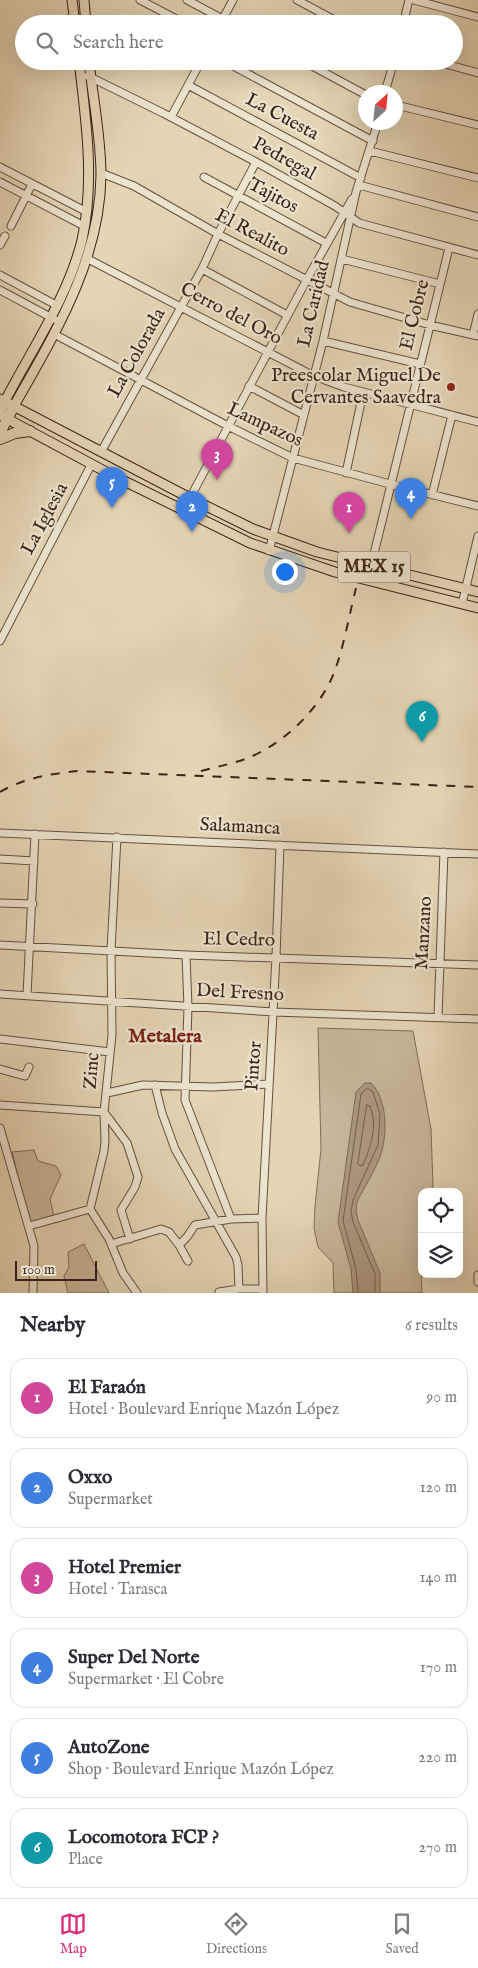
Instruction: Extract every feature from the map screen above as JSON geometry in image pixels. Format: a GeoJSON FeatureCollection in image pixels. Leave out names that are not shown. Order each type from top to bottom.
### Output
{"type":"FeatureCollection","features":[{"type":"Feature","properties":{"kind":"highway"},"geometry":{"type":"LineString","coordinates":[[0,433],[6,402]]}},
{"type":"Feature","properties":{"kind":"highway"},"geometry":{"type":"LineString","coordinates":[[0,439],[15,433],[30,431]]}},
{"type":"Feature","properties":{"kind":"main road"},"geometry":{"type":"LineString","coordinates":[[72,0],[74,15]]}},
{"type":"Feature","properties":{"kind":"main road"},"geometry":{"type":"LineString","coordinates":[[84,0],[85,15]]}},
{"type":"Feature","properties":{"kind":"main road"},"geometry":{"type":"LineString","coordinates":[[54,334],[49,330],[52,318],[78,251],[87,212],[88,155],[80,70]]}},
{"type":"Feature","properties":{"kind":"main road"},"geometry":{"type":"LineString","coordinates":[[6,402],[54,334],[88,259],[98,217],[101,173],[90,70]]}},
{"type":"Feature","properties":{"kind":"main road"},"geometry":{"type":"LineString","coordinates":[[87,212],[91,223],[85,252],[88,259]]}},
{"type":"Feature","properties":{"kind":"main road"},"geometry":{"type":"LineString","coordinates":[[6,402],[52,318]]}},
{"type":"Feature","properties":{"kind":"main road","name":"MEX 15"},"geometry":{"type":"LineString","coordinates":[[6,402],[223,516],[272,536],[317,552],[478,592]]}},
{"type":"Feature","properties":{"kind":"main road","name":"MEX 15"},"geometry":{"type":"LineString","coordinates":[[2,415],[91,465],[225,532],[269,551],[350,576],[478,608]]}},
{"type":"Feature","properties":{"kind":"street"},"geometry":{"type":"LineString","coordinates":[[140,0],[169,15]]}},
{"type":"Feature","properties":{"kind":"street"},"geometry":{"type":"LineString","coordinates":[[187,0],[212,15]]}},
{"type":"Feature","properties":{"kind":"street"},"geometry":{"type":"LineString","coordinates":[[225,15],[233,0]]}},
{"type":"Feature","properties":{"kind":"street"},"geometry":{"type":"LineString","coordinates":[[297,0],[325,15]]}},
{"type":"Feature","properties":{"kind":"street"},"geometry":{"type":"LineString","coordinates":[[405,15],[408,0]]}},
{"type":"Feature","properties":{"kind":"street"},"geometry":{"type":"LineString","coordinates":[[414,0],[478,17]]}},
{"type":"Feature","properties":{"kind":"street"},"geometry":{"type":"LineString","coordinates":[[463,69],[478,73]]}},
{"type":"Feature","properties":{"kind":"street"},"geometry":{"type":"LineString","coordinates":[[171,117],[196,70]]}},
{"type":"Feature","properties":{"kind":"street"},"geometry":{"type":"LineString","coordinates":[[241,70],[373,141]]}},
{"type":"Feature","properties":{"kind":"street"},"geometry":{"type":"LineString","coordinates":[[320,70],[358,91]]}},
{"type":"Feature","properties":{"kind":"street"},"geometry":{"type":"LineString","coordinates":[[388,85],[392,70]]}},
{"type":"Feature","properties":{"kind":"street","name":"Pedregal"},"geometry":{"type":"LineString","coordinates":[[80,73],[171,117],[256,162],[334,206],[363,225],[478,255]]}},
{"type":"Feature","properties":{"kind":"street","name":"La Cuesta"},"geometry":{"type":"LineString","coordinates":[[188,85],[358,185],[478,216]]}},
{"type":"Feature","properties":{"kind":"street"},"geometry":{"type":"LineString","coordinates":[[403,107],[478,125]]}},
{"type":"Feature","properties":{"kind":"street","name":"La Caridad"},"geometry":{"type":"LineString","coordinates":[[269,551],[323,341],[358,185],[376,130]]}},
{"type":"Feature","properties":{"kind":"street"},"geometry":{"type":"LineString","coordinates":[[370,151],[478,178]]}},
{"type":"Feature","properties":{"kind":"street","name":"La Colorada"},"geometry":{"type":"LineString","coordinates":[[101,452],[202,269],[256,162]]}},
{"type":"Feature","properties":{"kind":"street"},"geometry":{"type":"LineString","coordinates":[[0,178],[2,168],[87,212]]}},
{"type":"Feature","properties":{"kind":"street","name":"El Realito"},"geometry":{"type":"LineString","coordinates":[[101,173],[134,186],[218,234],[333,295],[360,306],[476,335]]}},
{"type":"Feature","properties":{"kind":"street","name":"Tajitos"},"geometry":{"type":"LineString","coordinates":[[204,177],[326,243]]}},
{"type":"Feature","properties":{"kind":"street"},"geometry":{"type":"LineString","coordinates":[[0,182],[84,226]]}},
{"type":"Feature","properties":{"kind":"street"},"geometry":{"type":"LineString","coordinates":[[11,226],[32,184]]}},
{"type":"Feature","properties":{"kind":"street"},"geometry":{"type":"LineString","coordinates":[[190,498],[358,185]]}},
{"type":"Feature","properties":{"kind":"street"},"geometry":{"type":"LineString","coordinates":[[0,245],[5,236]]}},
{"type":"Feature","properties":{"kind":"street","name":"El Cobre"},"geometry":{"type":"LineString","coordinates":[[371,566],[449,248]]}},
{"type":"Feature","properties":{"kind":"street","name":"Cerro del Oro"},"geometry":{"type":"LineString","coordinates":[[88,259],[314,376],[363,392],[478,422]]}},
{"type":"Feature","properties":{"kind":"street"},"geometry":{"type":"LineString","coordinates":[[342,259],[440,284]]}},
{"type":"Feature","properties":{"kind":"street"},"geometry":{"type":"LineString","coordinates":[[202,269],[287,315]]}},
{"type":"Feature","properties":{"kind":"street"},"geometry":{"type":"LineString","coordinates":[[0,275],[56,306]]}},
{"type":"Feature","properties":{"kind":"street"},"geometry":{"type":"LineString","coordinates":[[14,297],[20,286]]}},
{"type":"Feature","properties":{"kind":"street"},"geometry":{"type":"LineString","coordinates":[[0,290],[52,318]]}},
{"type":"Feature","properties":{"kind":"street"},"geometry":{"type":"LineString","coordinates":[[476,335],[478,314]]}},
{"type":"Feature","properties":{"kind":"street","name":"Lampazos"},"geometry":{"type":"LineString","coordinates":[[54,334],[228,426],[293,458],[478,506]]}},
{"type":"Feature","properties":{"kind":"street"},"geometry":{"type":"LineString","coordinates":[[323,341],[420,364]]}},
{"type":"Feature","properties":{"kind":"street"},"geometry":{"type":"LineString","coordinates":[[249,386],[304,415]]}},
{"type":"Feature","properties":{"kind":"street"},"geometry":{"type":"LineString","coordinates":[[346,473],[363,392]]}},
{"type":"Feature","properties":{"kind":"street"},"geometry":{"type":"LineString","coordinates":[[432,495],[452,415]]}},
{"type":"Feature","properties":{"kind":"street","name":"La Iglesia"},"geometry":{"type":"LineString","coordinates":[[0,640],[91,465]]}},
{"type":"Feature","properties":{"kind":"street"},"geometry":{"type":"LineString","coordinates":[[462,604],[478,536]]}},
{"type":"Feature","properties":{"kind":"street","name":"Salamanca"},"geometry":{"type":"LineString","coordinates":[[0,833],[478,854]]}},
{"type":"Feature","properties":{"kind":"street"},"geometry":{"type":"LineString","coordinates":[[27,995],[35,834]]}},
{"type":"Feature","properties":{"kind":"street","name":"Zinc"},"geometry":{"type":"LineString","coordinates":[[90,1209],[104,1152],[104,1112],[110,1052],[112,1002],[111,950],[117,837]]}},
{"type":"Feature","properties":{"kind":"street","name":"Pintor"},"geometry":{"type":"LineString","coordinates":[[263,1291],[262,1218],[274,1012],[280,845]]}},
{"type":"Feature","properties":{"kind":"street","name":"Manzano"},"geometry":{"type":"LineString","coordinates":[[438,1017],[444,852]]}},
{"type":"Feature","properties":{"kind":"street"},"geometry":{"type":"LineString","coordinates":[[0,859],[34,861]]}},
{"type":"Feature","properties":{"kind":"street"},"geometry":{"type":"LineString","coordinates":[[0,902],[33,904]]}},
{"type":"Feature","properties":{"kind":"street","name":"El Cedro"},"geometry":{"type":"LineString","coordinates":[[0,945],[186,955],[478,965]]}},
{"type":"Feature","properties":{"kind":"street"},"geometry":{"type":"LineString","coordinates":[[186,955],[188,1007],[186,1105],[231,1219]]}},
{"type":"Feature","properties":{"kind":"street","name":"Del Fresno"},"geometry":{"type":"LineString","coordinates":[[0,994],[274,1012],[478,1019]]}},
{"type":"Feature","properties":{"kind":"street"},"geometry":{"type":"LineString","coordinates":[[0,1039],[110,1052]]}},
{"type":"Feature","properties":{"kind":"street"},"geometry":{"type":"LineString","coordinates":[[0,1069],[25,1076],[30,1067]]}},
{"type":"Feature","properties":{"kind":"street"},"geometry":{"type":"LineString","coordinates":[[107,1093],[143,1085],[269,1084]]}},
{"type":"Feature","properties":{"kind":"street"},"geometry":{"type":"LineString","coordinates":[[155,1085],[162,1113],[175,1149],[215,1221],[232,1247],[238,1261],[239,1289]]}},
{"type":"Feature","properties":{"kind":"street"},"geometry":{"type":"LineString","coordinates":[[0,1105],[104,1112],[127,1143],[138,1177],[136,1187],[121,1210],[130,1239]]}},
{"type":"Feature","properties":{"kind":"street"},"geometry":{"type":"LineString","coordinates":[[0,1128],[34,1246],[32,1293]]}},
{"type":"Feature","properties":{"kind":"street"},"geometry":{"type":"LineString","coordinates":[[29,1226],[90,1209],[111,1244],[123,1273],[137,1293]]}},
{"type":"Feature","properties":{"kind":"street"},"geometry":{"type":"LineString","coordinates":[[179,1245],[187,1237],[193,1226],[231,1219],[262,1218]]}},
{"type":"Feature","properties":{"kind":"street"},"geometry":{"type":"LineString","coordinates":[[111,1244],[161,1229],[173,1236],[188,1261]]}},
{"type":"Feature","properties":{"kind":"street"},"geometry":{"type":"LineString","coordinates":[[478,1275],[478,1282]]}},
{"type":"Feature","properties":{"kind":"street"},"geometry":{"type":"LineString","coordinates":[[219,1292],[239,1289],[263,1291]]}},
{"type":"Feature","properties":{"kind":"shaded area"},"geometry":{"type":"Polygon","coordinates":[[[318,1028],[413,1031],[431,1129],[433,1185],[433,1188],[418,1188],[418,1278],[421,1278],[422,1293],[334,1293],[333,1263],[318,1247],[314,1228],[321,1149],[318,1028]]]}},
{"type":"Feature","properties":{"kind":"shaded area"},"geometry":{"type":"Polygon","coordinates":[[[34,1150],[38,1161],[56,1166],[61,1175],[50,1199],[54,1217],[30,1224],[12,1152],[34,1150]]]}},
{"type":"Feature","properties":{"kind":"shaded area"},"geometry":{"type":"Polygon","coordinates":[[[84,1244],[109,1293],[68,1293],[64,1276],[69,1267],[68,1252],[84,1244]]]}},
{"type":"Feature","properties":{"kind":"water"},"geometry":{"type":"Polygon","coordinates":[[[365,1083],[371,1083],[380,1096],[385,1130],[381,1153],[376,1167],[357,1202],[356,1211],[380,1273],[380,1293],[353,1293],[351,1269],[338,1222],[356,1092],[365,1083]]]}},
{"type":"Feature","properties":{"kind":"railway"},"geometry":{"type":"LineString","coordinates":[[201,771],[240,761],[259,753],[286,735],[309,713],[327,687],[338,663],[356,588]]}},
{"type":"Feature","properties":{"kind":"railway"},"geometry":{"type":"LineString","coordinates":[[0,792],[18,783],[37,777],[77,771],[478,787]]}},
{"type":"Feature","properties":{"kind":"place","name":"Preescolar Miguel De Cervantes Saavedra"},"geometry":{"type":"Point","coordinates":[451,387]}},
{"type":"Feature","properties":{"kind":"place","name":"Hotel Premier"},"geometry":{"type":"Point","coordinates":[217,480]}},
{"type":"Feature","properties":{"kind":"place","name":"AutoZone"},"geometry":{"type":"Point","coordinates":[112,508]}},
{"type":"Feature","properties":{"kind":"place","name":"Super Del Norte"},"geometry":{"type":"Point","coordinates":[411,519]}},
{"type":"Feature","properties":{"kind":"place","name":"Oxxo"},"geometry":{"type":"Point","coordinates":[192,532]}},
{"type":"Feature","properties":{"kind":"place","name":"El Faraón"},"geometry":{"type":"Point","coordinates":[349,533]}},
{"type":"Feature","properties":{"kind":"place","name":"Locomotora FCP ?"},"geometry":{"type":"Point","coordinates":[422,742]}},
{"type":"Feature","properties":{"kind":"district","name":"Metalera"},"geometry":{"type":"Point","coordinates":[165,1036]}}]}
